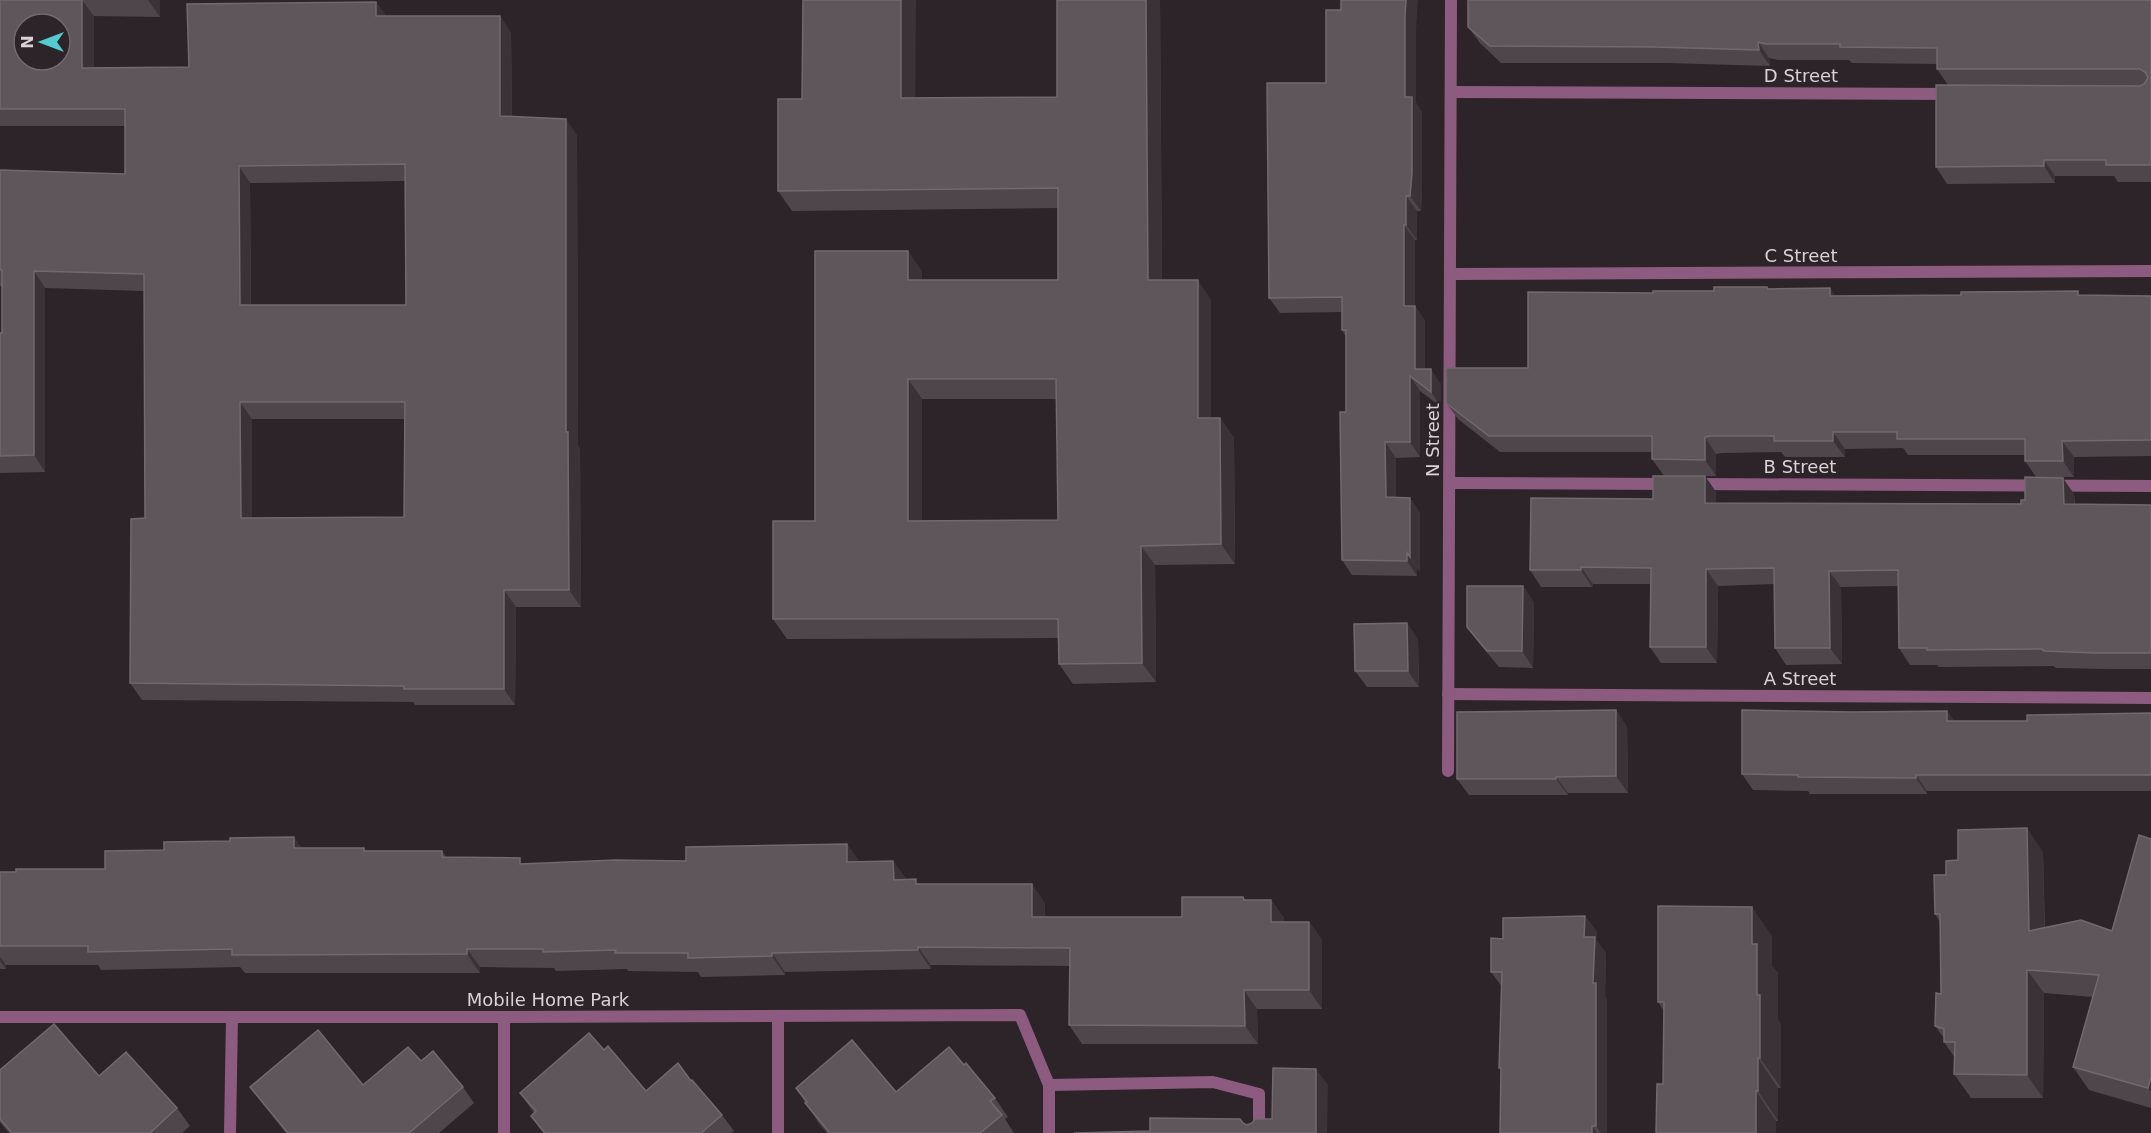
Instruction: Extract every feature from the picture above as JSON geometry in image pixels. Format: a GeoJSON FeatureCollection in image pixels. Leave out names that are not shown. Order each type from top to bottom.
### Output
{"type":"FeatureCollection","features":[{"type":"Feature","properties":{"kind":"street","name":"N Street"},"geometry":{"type":"LineString","coordinates":[[1448,771],[1451,0]]}},
{"type":"Feature","properties":{"kind":"street","name":"D Street"},"geometry":{"type":"LineString","coordinates":[[1451,93],[1961,94]]}},
{"type":"Feature","properties":{"kind":"street","name":"C Street"},"geometry":{"type":"LineString","coordinates":[[1450,274],[2151,271]]}},
{"type":"Feature","properties":{"kind":"street","name":"B Street"},"geometry":{"type":"LineString","coordinates":[[1450,483],[2151,486]]}},
{"type":"Feature","properties":{"kind":"street","name":"A Street"},"geometry":{"type":"LineString","coordinates":[[1448,694],[2151,698]]}},
{"type":"Feature","properties":{"kind":"street","name":"Mobile Home Park"},"geometry":{"type":"LineString","coordinates":[[0,1017],[1020,1014],[1049,1085],[1049,1133]]}},
{"type":"Feature","properties":{"kind":"street"},"geometry":{"type":"LineString","coordinates":[[778,1016],[778,1133]]}},
{"type":"Feature","properties":{"kind":"street"},"geometry":{"type":"LineString","coordinates":[[230,1133],[232,1017]]}},
{"type":"Feature","properties":{"kind":"street"},"geometry":{"type":"LineString","coordinates":[[504,1017],[504,1133]]}},
{"type":"Feature","properties":{"kind":"street"},"geometry":{"type":"LineString","coordinates":[[1049,1085],[1213,1082],[1259,1094],[1259,1133]]}},
{"type":"Feature","properties":{"kind":"building"},"geometry":{"type":"Polygon","coordinates":[[[0,0],[82,0],[82,68],[189,67],[187,4],[376,2],[376,16],[500,16],[500,116],[566,119],[566,432],[568,432],[569,590],[504,590],[504,689],[130,683],[131,519],[145,518],[144,274],[34,271],[34,455],[0,456],[2,270],[0,270],[0,170],[125,174],[125,109],[0,109],[0,0]],[[405,164],[239,166],[240,305],[406,305],[405,164]],[[240,402],[241,518],[404,517],[405,402],[240,402]]]}},
{"type":"Feature","properties":{"kind":"building"},"geometry":{"type":"Polygon","coordinates":[[[803,0],[901,0],[901,98],[1057,97],[1057,0],[1146,0],[1148,280],[1198,280],[1198,418],[1220,418],[1221,544],[1141,546],[1142,663],[1059,664],[1058,619],[773,619],[773,521],[815,521],[815,251],[908,251],[908,280],[1058,280],[1058,188],[778,191],[778,99],[802,99],[803,0]],[[908,379],[908,521],[1058,520],[1056,379],[908,379]]]}},
{"type":"Feature","properties":{"kind":"building"},"geometry":{"type":"Polygon","coordinates":[[[1341,0],[1406,0],[1405,97],[1412,97],[1412,173],[1410,196],[1406,196],[1406,225],[1404,225],[1404,306],[1415,306],[1415,369],[1431,369],[1431,392],[1410,376],[1410,442],[1385,442],[1386,497],[1410,498],[1410,557],[1407,553],[1407,561],[1342,560],[1340,412],[1346,412],[1346,330],[1342,330],[1342,297],[1269,298],[1267,83],[1326,83],[1326,10],[1341,10],[1341,0]]]}},
{"type":"Feature","properties":{"kind":"building"},"geometry":{"type":"Polygon","coordinates":[[[1468,0],[2151,0],[2151,165],[2106,165],[2106,160],[2044,160],[2044,166],[1936,167],[1936,85],[2140,86],[2148,78],[2146,73],[2140,69],[1937,69],[1937,48],[1840,47],[1840,44],[1766,44],[1758,42],[1759,50],[1490,46],[1468,27],[1468,0]]]}},
{"type":"Feature","properties":{"kind":"building"},"geometry":{"type":"Polygon","coordinates":[[[1714,287],[1830,288],[1830,296],[2078,291],[2078,295],[2151,296],[2151,440],[2062,441],[2063,461],[2025,461],[2025,439],[1897,439],[1897,432],[1833,432],[1833,441],[1774,441],[1774,436],[1710,436],[1705,437],[1705,460],[1652,459],[1652,436],[1489,436],[1446,403],[1446,368],[1528,368],[1528,292],[1653,293],[1653,291],[1714,291],[1714,287]]]}},
{"type":"Feature","properties":{"kind":"building"},"geometry":{"type":"Polygon","coordinates":[[[1653,476],[1705,476],[1705,503],[2021,504],[2021,500],[2025,500],[2025,477],[2063,478],[2064,504],[2151,505],[2151,653],[2096,653],[2044,651],[2042,649],[1927,650],[1927,648],[1899,648],[1898,570],[1829,571],[1830,648],[1775,648],[1774,568],[1706,569],[1706,647],[1650,647],[1651,568],[1581,567],[1581,570],[1530,570],[1531,498],[1653,499],[1653,476]]]}},
{"type":"Feature","properties":{"kind":"building"},"geometry":{"type":"Polygon","coordinates":[[[1467,586],[1523,586],[1522,651],[1487,651],[1467,627],[1467,586]]]}},
{"type":"Feature","properties":{"kind":"building"},"geometry":{"type":"Polygon","coordinates":[[[1407,623],[1408,671],[1355,671],[1354,624],[1407,623]]]}},
{"type":"Feature","properties":{"kind":"building"},"geometry":{"type":"Polygon","coordinates":[[[1616,710],[1616,776],[1556,777],[1556,779],[1457,779],[1457,712],[1616,710]]]}},
{"type":"Feature","properties":{"kind":"building"},"geometry":{"type":"Polygon","coordinates":[[[1742,710],[1947,711],[1947,721],[2027,721],[2027,715],[2151,713],[2151,775],[1916,775],[1916,778],[1742,774],[1742,710]]]}},
{"type":"Feature","properties":{"kind":"building"},"geometry":{"type":"Polygon","coordinates":[[[2027,828],[2029,931],[2081,920],[2112,931],[2139,835],[2151,839],[2151,1078],[2148,1088],[2073,1067],[2099,975],[2027,970],[2027,1075],[1954,1074],[1955,1042],[1944,1042],[1944,1029],[1935,1026],[1936,993],[1941,994],[1940,914],[1935,914],[1934,875],[1946,875],[1946,861],[1958,860],[1958,830],[2027,828]]]}},
{"type":"Feature","properties":{"kind":"building"},"geometry":{"type":"Polygon","coordinates":[[[294,837],[294,848],[442,851],[442,857],[520,858],[520,864],[616,860],[686,861],[686,847],[847,844],[847,862],[893,861],[894,880],[916,879],[916,884],[1032,884],[1032,917],[1182,917],[1182,897],[1243,897],[1244,900],[1271,900],[1271,922],[1309,922],[1309,990],[1244,990],[1245,1026],[1069,1025],[1070,948],[918,947],[918,950],[772,953],[772,956],[688,958],[688,953],[615,953],[616,950],[543,952],[543,949],[467,949],[467,954],[232,955],[232,949],[88,952],[88,946],[0,946],[0,872],[16,872],[16,869],[105,869],[105,851],[164,850],[164,842],[294,837]]]}},
{"type":"Feature","properties":{"kind":"building"},"geometry":{"type":"Polygon","coordinates":[[[1658,906],[1752,907],[1752,944],[1757,944],[1757,995],[1760,995],[1760,1058],[1758,1058],[1758,1091],[1756,1091],[1756,1133],[1656,1133],[1657,1084],[1663,1084],[1664,1002],[1658,1002],[1658,906]]]}},
{"type":"Feature","properties":{"kind":"building"},"geometry":{"type":"Polygon","coordinates":[[[1585,916],[1584,937],[1595,937],[1593,983],[1596,983],[1596,1126],[1592,1126],[1592,1133],[1500,1133],[1501,1068],[1499,1068],[1502,972],[1491,972],[1491,938],[1503,939],[1503,918],[1585,916]]]}},
{"type":"Feature","properties":{"kind":"building"},"geometry":{"type":"Polygon","coordinates":[[[54,1024],[99,1076],[126,1052],[177,1108],[150,1133],[12,1133],[0,1119],[0,1070],[54,1024]]]}},
{"type":"Feature","properties":{"kind":"building"},"geometry":{"type":"Polygon","coordinates":[[[318,1030],[363,1085],[408,1047],[421,1061],[433,1051],[463,1087],[409,1133],[288,1133],[250,1087],[318,1030]]]}},
{"type":"Feature","properties":{"kind":"building"},"geometry":{"type":"Polygon","coordinates":[[[589,1033],[604,1050],[608,1046],[646,1091],[678,1063],[722,1115],[701,1133],[545,1133],[531,1116],[536,1111],[520,1093],[589,1033]]]}},
{"type":"Feature","properties":{"kind":"building"},"geometry":{"type":"Polygon","coordinates":[[[852,1040],[896,1092],[949,1047],[964,1065],[966,1063],[995,1098],[990,1101],[1002,1115],[980,1133],[830,1133],[805,1103],[807,1102],[796,1088],[852,1040]]]}},
{"type":"Feature","properties":{"kind":"building"},"geometry":{"type":"Polygon","coordinates":[[[1273,1068],[1316,1069],[1316,1133],[1074,1133],[1150,1131],[1150,1118],[1240,1119],[1247,1125],[1255,1119],[1272,1119],[1273,1068]]]}}]}
